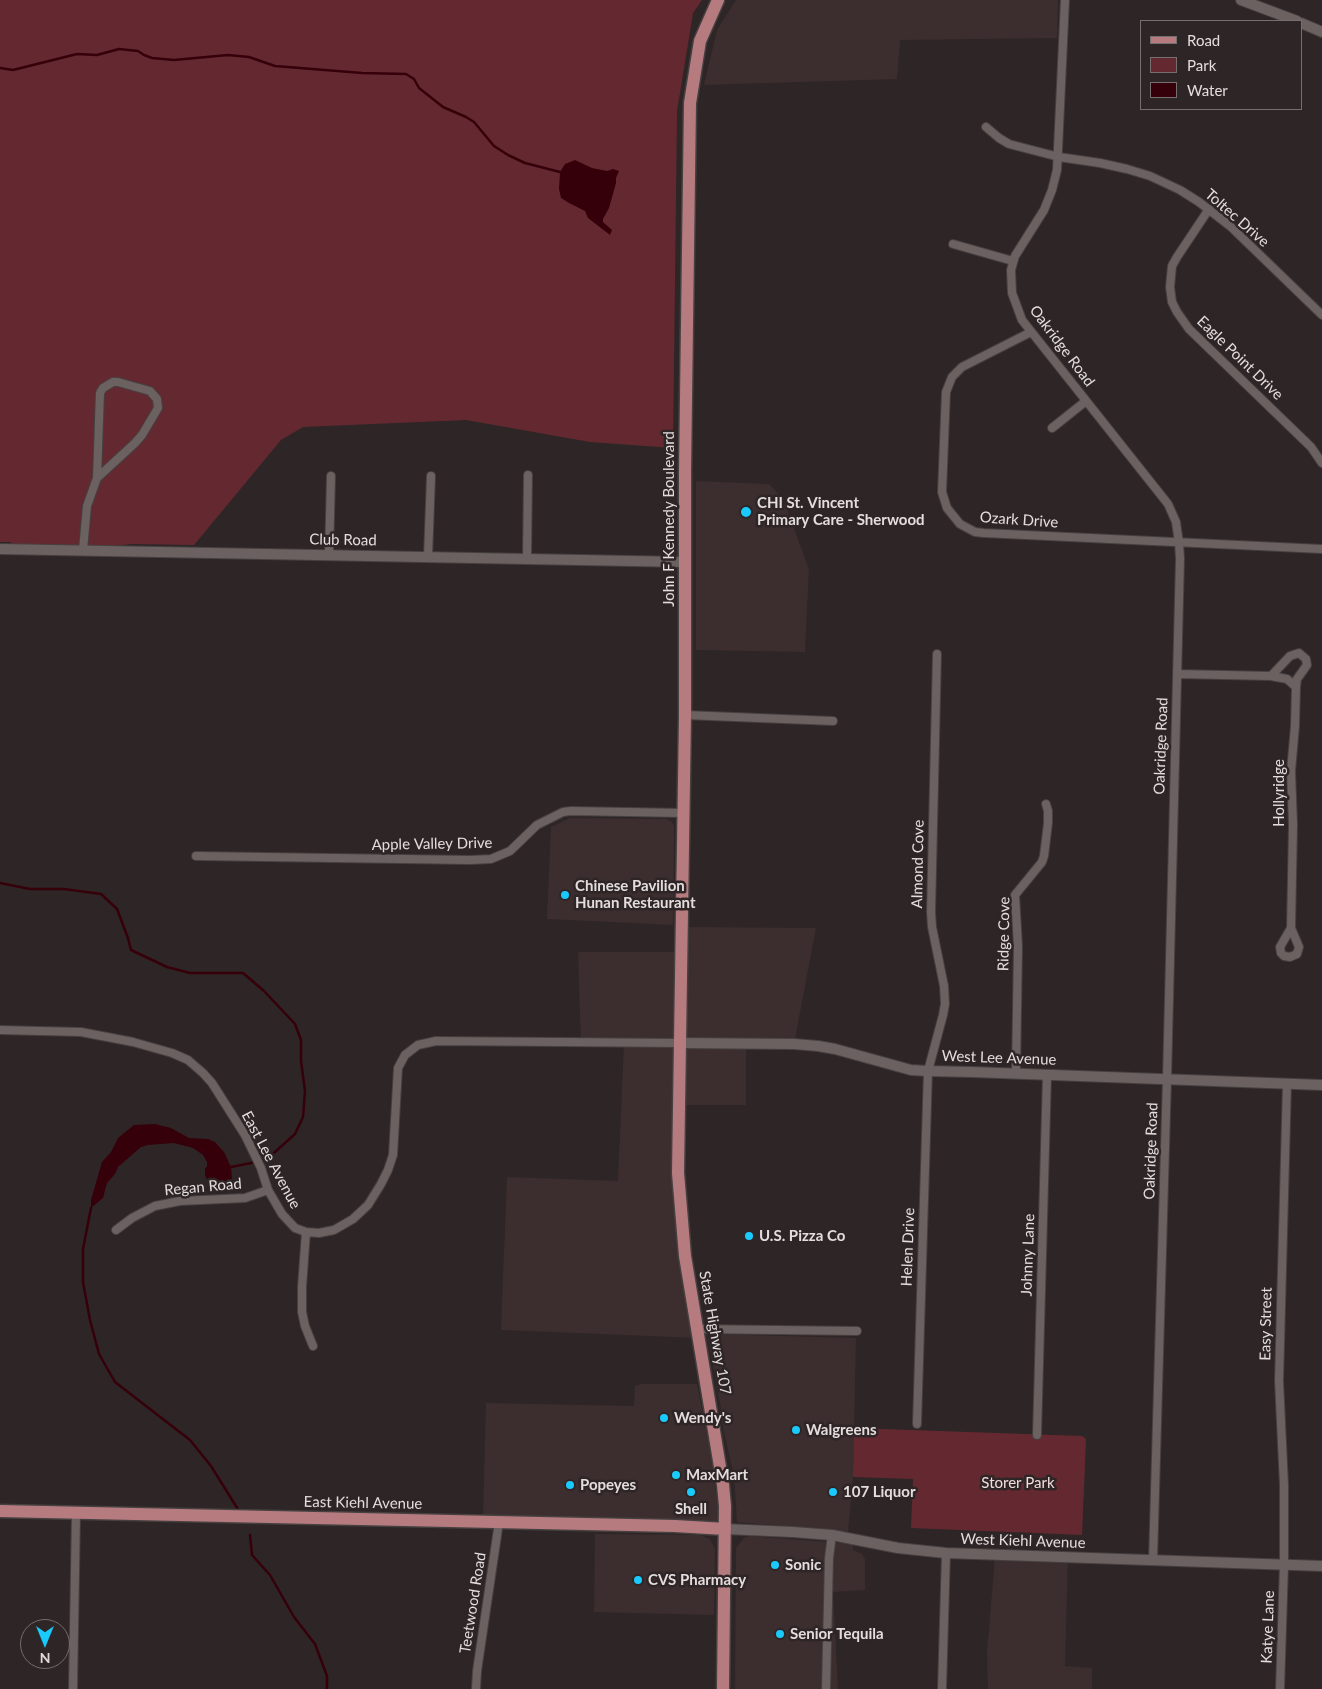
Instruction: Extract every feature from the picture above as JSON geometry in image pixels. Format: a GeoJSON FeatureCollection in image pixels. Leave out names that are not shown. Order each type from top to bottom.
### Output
{"type":"FeatureCollection","features":[{"type":"Feature","properties":{"kind":"main road","name":"John F Kennedy Boulevard"},"geometry":{"type":"LineString","coordinates":[[679,1043],[690,103],[700,41],[718,0]]}},
{"type":"Feature","properties":{"kind":"main road","name":"State Highway 107"},"geometry":{"type":"LineString","coordinates":[[679,1043],[679,1204],[685,1256],[723,1485],[725,1529],[723,1689]]}},
{"type":"Feature","properties":{"kind":"main road","name":"East Kiehl Avenue"},"geometry":{"type":"LineString","coordinates":[[0,1511],[674,1526],[725,1529]]}},
{"type":"Feature","properties":{"kind":"street","name":"Oakridge Road"},"geometry":{"type":"LineString","coordinates":[[1065,0],[1059,157],[1052,190],[1044,210],[1018,248],[1013,261],[1011,278],[1014,302],[1022,320],[1031,332],[1168,504],[1176,522],[1179,542],[1167,1080],[1153,1560]]}},
{"type":"Feature","properties":{"kind":"street"},"geometry":{"type":"LineString","coordinates":[[1241,0],[1294,20]]}},
{"type":"Feature","properties":{"kind":"street"},"geometry":{"type":"LineString","coordinates":[[1302,23],[1322,32]]}},
{"type":"Feature","properties":{"kind":"street","name":"Toltec Drive"},"geometry":{"type":"LineString","coordinates":[[986,128],[1009,144],[1059,157],[1109,164],[1142,174],[1180,190],[1209,209],[1230,226],[1322,315]]}},
{"type":"Feature","properties":{"kind":"street","name":"Eagle Point Drive"},"geometry":{"type":"LineString","coordinates":[[1209,209],[1176,257],[1172,266],[1170,287],[1172,302],[1176,312],[1190,329],[1311,446],[1322,463]]}},
{"type":"Feature","properties":{"kind":"street"},"geometry":{"type":"LineString","coordinates":[[952,244],[1013,261]]}},
{"type":"Feature","properties":{"kind":"street","name":"Ozark Drive"},"geometry":{"type":"LineString","coordinates":[[1031,332],[966,364],[955,374],[949,383],[944,398],[942,492],[951,514],[960,524],[968,529],[984,533],[1322,549]]}},
{"type":"Feature","properties":{"kind":"street"},"geometry":{"type":"LineString","coordinates":[[83,550],[87,506],[97,478],[100,393],[108,384],[118,382],[150,391],[154,394],[158,403],[154,415],[135,444],[97,478]]}},
{"type":"Feature","properties":{"kind":"street"},"geometry":{"type":"LineString","coordinates":[[1052,428],[1086,401]]}},
{"type":"Feature","properties":{"kind":"street"},"geometry":{"type":"LineString","coordinates":[[526,559],[528,475]]}},
{"type":"Feature","properties":{"kind":"street"},"geometry":{"type":"LineString","coordinates":[[329,555],[331,476]]}},
{"type":"Feature","properties":{"kind":"street"},"geometry":{"type":"LineString","coordinates":[[428,557],[430,476]]}},
{"type":"Feature","properties":{"kind":"street","name":"Club Road"},"geometry":{"type":"LineString","coordinates":[[0,549],[685,562]]}},
{"type":"Feature","properties":{"kind":"street"},"geometry":{"type":"LineString","coordinates":[[1271,676],[1290,656],[1299,653],[1306,659],[1306,665],[1297,679],[1296,687]]}},
{"type":"Feature","properties":{"kind":"street","name":"Almond Cove"},"geometry":{"type":"LineString","coordinates":[[928,1071],[945,1004],[944,986],[931,912],[937,654]]}},
{"type":"Feature","properties":{"kind":"street"},"geometry":{"type":"LineString","coordinates":[[1177,674],[1271,676],[1287,679],[1296,687]]}},
{"type":"Feature","properties":{"kind":"street","name":"Hollyridge"},"geometry":{"type":"LineString","coordinates":[[1291,928],[1293,826],[1291,771],[1296,687]]}},
{"type":"Feature","properties":{"kind":"street"},"geometry":{"type":"LineString","coordinates":[[684,715],[833,721]]}},
{"type":"Feature","properties":{"kind":"street","name":"Ridge Cove"},"geometry":{"type":"LineString","coordinates":[[1016,1074],[1018,946],[1015,895],[1042,862],[1048,824],[1046,804]]}},
{"type":"Feature","properties":{"kind":"street","name":"Apple Valley Drive"},"geometry":{"type":"LineString","coordinates":[[196,856],[491,859],[510,851],[538,825],[563,812],[683,813]]}},
{"type":"Feature","properties":{"kind":"street","name":"East Lee Avenue"},"geometry":{"type":"LineString","coordinates":[[0,1030],[89,1034],[155,1048],[188,1060],[212,1084],[245,1135],[276,1206],[289,1223],[295,1228],[306,1232]]}},
{"type":"Feature","properties":{"kind":"street"},"geometry":{"type":"LineString","coordinates":[[313,1346],[302,1312],[306,1232],[327,1232],[345,1225],[360,1214],[374,1196],[388,1170],[393,1155],[398,1068],[405,1055],[418,1044],[436,1041],[679,1043]]}},
{"type":"Feature","properties":{"kind":"street","name":"West Lee Avenue"},"geometry":{"type":"LineString","coordinates":[[679,1043],[818,1046],[835,1048],[911,1070],[1322,1085]]}},
{"type":"Feature","properties":{"kind":"street","name":"Helen Drive"},"geometry":{"type":"LineString","coordinates":[[917,1424],[928,1071]]}},
{"type":"Feature","properties":{"kind":"street","name":"Johnny Lane"},"geometry":{"type":"LineString","coordinates":[[1036,1435],[1047,1075]]}},
{"type":"Feature","properties":{"kind":"street","name":"Easy Street"},"geometry":{"type":"LineString","coordinates":[[1284,1565],[1284,1485],[1279,1381],[1288,1084]]}},
{"type":"Feature","properties":{"kind":"street","name":"Regan Road"},"geometry":{"type":"LineString","coordinates":[[116,1230],[132,1218],[155,1206],[180,1201],[245,1198],[268,1190]]}},
{"type":"Feature","properties":{"kind":"street"},"geometry":{"type":"LineString","coordinates":[[697,1329],[857,1332]]}},
{"type":"Feature","properties":{"kind":"street"},"geometry":{"type":"LineString","coordinates":[[73,1689],[76,1513]]}},
{"type":"Feature","properties":{"kind":"street","name":"Teetwood Road"},"geometry":{"type":"LineString","coordinates":[[476,1689],[478,1663],[499,1522]]}},
{"type":"Feature","properties":{"kind":"street","name":"West Kiehl Avenue"},"geometry":{"type":"LineString","coordinates":[[725,1529],[832,1535],[898,1548],[946,1553],[1322,1566]]}},
{"type":"Feature","properties":{"kind":"street"},"geometry":{"type":"LineString","coordinates":[[826,1689],[829,1558],[832,1535]]}},
{"type":"Feature","properties":{"kind":"street"},"geometry":{"type":"LineString","coordinates":[[942,1689],[946,1553]]}},
{"type":"Feature","properties":{"kind":"street","name":"Katye Lane"},"geometry":{"type":"LineString","coordinates":[[1280,1689],[1284,1565]]}},
{"type":"Feature","properties":{"kind":"shaded area"},"geometry":{"type":"Polygon","coordinates":[[[736,0],[1058,0],[1057,38],[900,40],[897,79],[704,85],[717,30],[736,0]]]}},
{"type":"Feature","properties":{"kind":"shaded area"},"geometry":{"type":"Polygon","coordinates":[[[696,481],[769,484],[783,499],[809,569],[805,652],[696,650],[696,481]]]}},
{"type":"Feature","properties":{"kind":"shaded area"},"geometry":{"type":"Polygon","coordinates":[[[570,818],[666,819],[671,821],[674,826],[673,925],[547,919],[551,827],[570,818]]]}},
{"type":"Feature","properties":{"kind":"shaded area"},"geometry":{"type":"Polygon","coordinates":[[[681,927],[816,928],[794,1044],[746,1044],[746,1105],[679,1105],[678,1173],[699,1338],[501,1330],[507,1177],[618,1181],[624,1042],[581,1042],[578,952],[680,952],[681,927]]]}},
{"type":"Feature","properties":{"kind":"shaded area"},"geometry":{"type":"Polygon","coordinates":[[[707,1334],[856,1338],[853,1477],[848,1532],[737,1522],[734,1476],[722,1423],[707,1334]]]}},
{"type":"Feature","properties":{"kind":"shaded area"},"geometry":{"type":"Polygon","coordinates":[[[641,1384],[697,1384],[709,1445],[720,1522],[483,1522],[486,1403],[634,1406],[635,1386],[641,1384]]]}},
{"type":"Feature","properties":{"kind":"shaded area"},"geometry":{"type":"Polygon","coordinates":[[[595,1534],[700,1535],[710,1539],[715,1549],[714,1615],[594,1612],[595,1534]]]}},
{"type":"Feature","properties":{"kind":"shaded area"},"geometry":{"type":"Polygon","coordinates":[[[749,1536],[853,1544],[853,1550],[862,1554],[865,1559],[865,1590],[833,1592],[838,1689],[735,1689],[736,1548],[744,1538],[749,1536]]]}},
{"type":"Feature","properties":{"kind":"shaded area"},"geometry":{"type":"Polygon","coordinates":[[[995,1556],[1068,1558],[1065,1666],[1092,1668],[1092,1689],[988,1689],[987,1653],[995,1556]]]}},
{"type":"Feature","properties":{"kind":"green space"},"geometry":{"type":"Polygon","coordinates":[[[0,0],[702,0],[693,13],[677,111],[673,448],[590,442],[466,420],[303,427],[281,440],[194,545],[131,544],[83,550],[18,549],[10,542],[0,542],[0,0]]]}},
{"type":"Feature","properties":{"kind":"green space","name":"Storer Park"},"geometry":{"type":"Polygon","coordinates":[[[854,1428],[1082,1436],[1086,1439],[1082,1535],[911,1528],[913,1479],[853,1477],[854,1428]]]}},
{"type":"Feature","properties":{"kind":"water"},"geometry":{"type":"Polygon","coordinates":[[[575,160],[592,168],[619,171],[609,208],[603,219],[603,222],[612,230],[610,235],[588,218],[585,211],[561,198],[559,189],[560,172],[565,164],[575,160]]]}},
{"type":"Feature","properties":{"kind":"water"},"geometry":{"type":"Polygon","coordinates":[[[155,1124],[171,1128],[189,1138],[208,1139],[215,1142],[224,1152],[231,1167],[232,1179],[222,1185],[210,1184],[205,1176],[207,1162],[203,1155],[193,1148],[174,1143],[148,1145],[141,1147],[118,1167],[107,1183],[103,1198],[91,1208],[91,1200],[102,1162],[111,1152],[118,1138],[134,1125],[155,1124]]]}},
{"type":"Feature","properties":{"kind":"waterway"},"geometry":{"type":"LineString","coordinates":[[0,68],[13,70],[77,54],[97,55],[119,49],[138,51],[152,58],[174,60],[228,55],[249,57],[275,66],[362,73],[406,74],[414,79],[419,88],[443,107],[474,122],[494,146],[508,155],[525,163],[560,172]]}},
{"type":"Feature","properties":{"kind":"waterway"},"geometry":{"type":"LineString","coordinates":[[0,883],[30,889],[64,889],[101,894],[117,909],[131,950],[167,967],[190,973],[243,973],[264,991],[295,1024],[301,1040],[301,1061],[305,1091],[303,1117],[295,1134],[266,1160],[231,1167]]}},
{"type":"Feature","properties":{"kind":"waterway"},"geometry":{"type":"LineString","coordinates":[[91,1208],[83,1249],[83,1282],[99,1354],[115,1382],[190,1440],[211,1466],[239,1511]]}},
{"type":"Feature","properties":{"kind":"waterway"},"geometry":{"type":"LineString","coordinates":[[250,1535],[252,1555],[270,1575],[294,1617],[315,1644],[327,1676],[327,1689]]}},
{"type":"Feature","properties":{"kind":"place","name":"CHI St. Vincent Primary Care - Sherwood"},"geometry":{"type":"Point","coordinates":[746,512]}},
{"type":"Feature","properties":{"kind":"place","name":"Chinese Pavilion Hunan Restaurant"},"geometry":{"type":"Point","coordinates":[565,895]}},
{"type":"Feature","properties":{"kind":"place","name":"U.S. Pizza Co"},"geometry":{"type":"Point","coordinates":[749,1236]}},
{"type":"Feature","properties":{"kind":"place","name":"Wendy's"},"geometry":{"type":"Point","coordinates":[664,1418]}},
{"type":"Feature","properties":{"kind":"place","name":"Walgreens"},"geometry":{"type":"Point","coordinates":[796,1430]}},
{"type":"Feature","properties":{"kind":"place","name":"MaxMart"},"geometry":{"type":"Point","coordinates":[676,1475]}},
{"type":"Feature","properties":{"kind":"place","name":"Popeyes"},"geometry":{"type":"Point","coordinates":[570,1485]}},
{"type":"Feature","properties":{"kind":"place","name":"Shell"},"geometry":{"type":"Point","coordinates":[691,1492]}},
{"type":"Feature","properties":{"kind":"place","name":"107 Liquor"},"geometry":{"type":"Point","coordinates":[833,1492]}},
{"type":"Feature","properties":{"kind":"place","name":"Sonic"},"geometry":{"type":"Point","coordinates":[775,1565]}},
{"type":"Feature","properties":{"kind":"place","name":"CVS Pharmacy"},"geometry":{"type":"Point","coordinates":[638,1580]}},
{"type":"Feature","properties":{"kind":"place","name":"Senior Tequila"},"geometry":{"type":"Point","coordinates":[780,1634]}}]}
